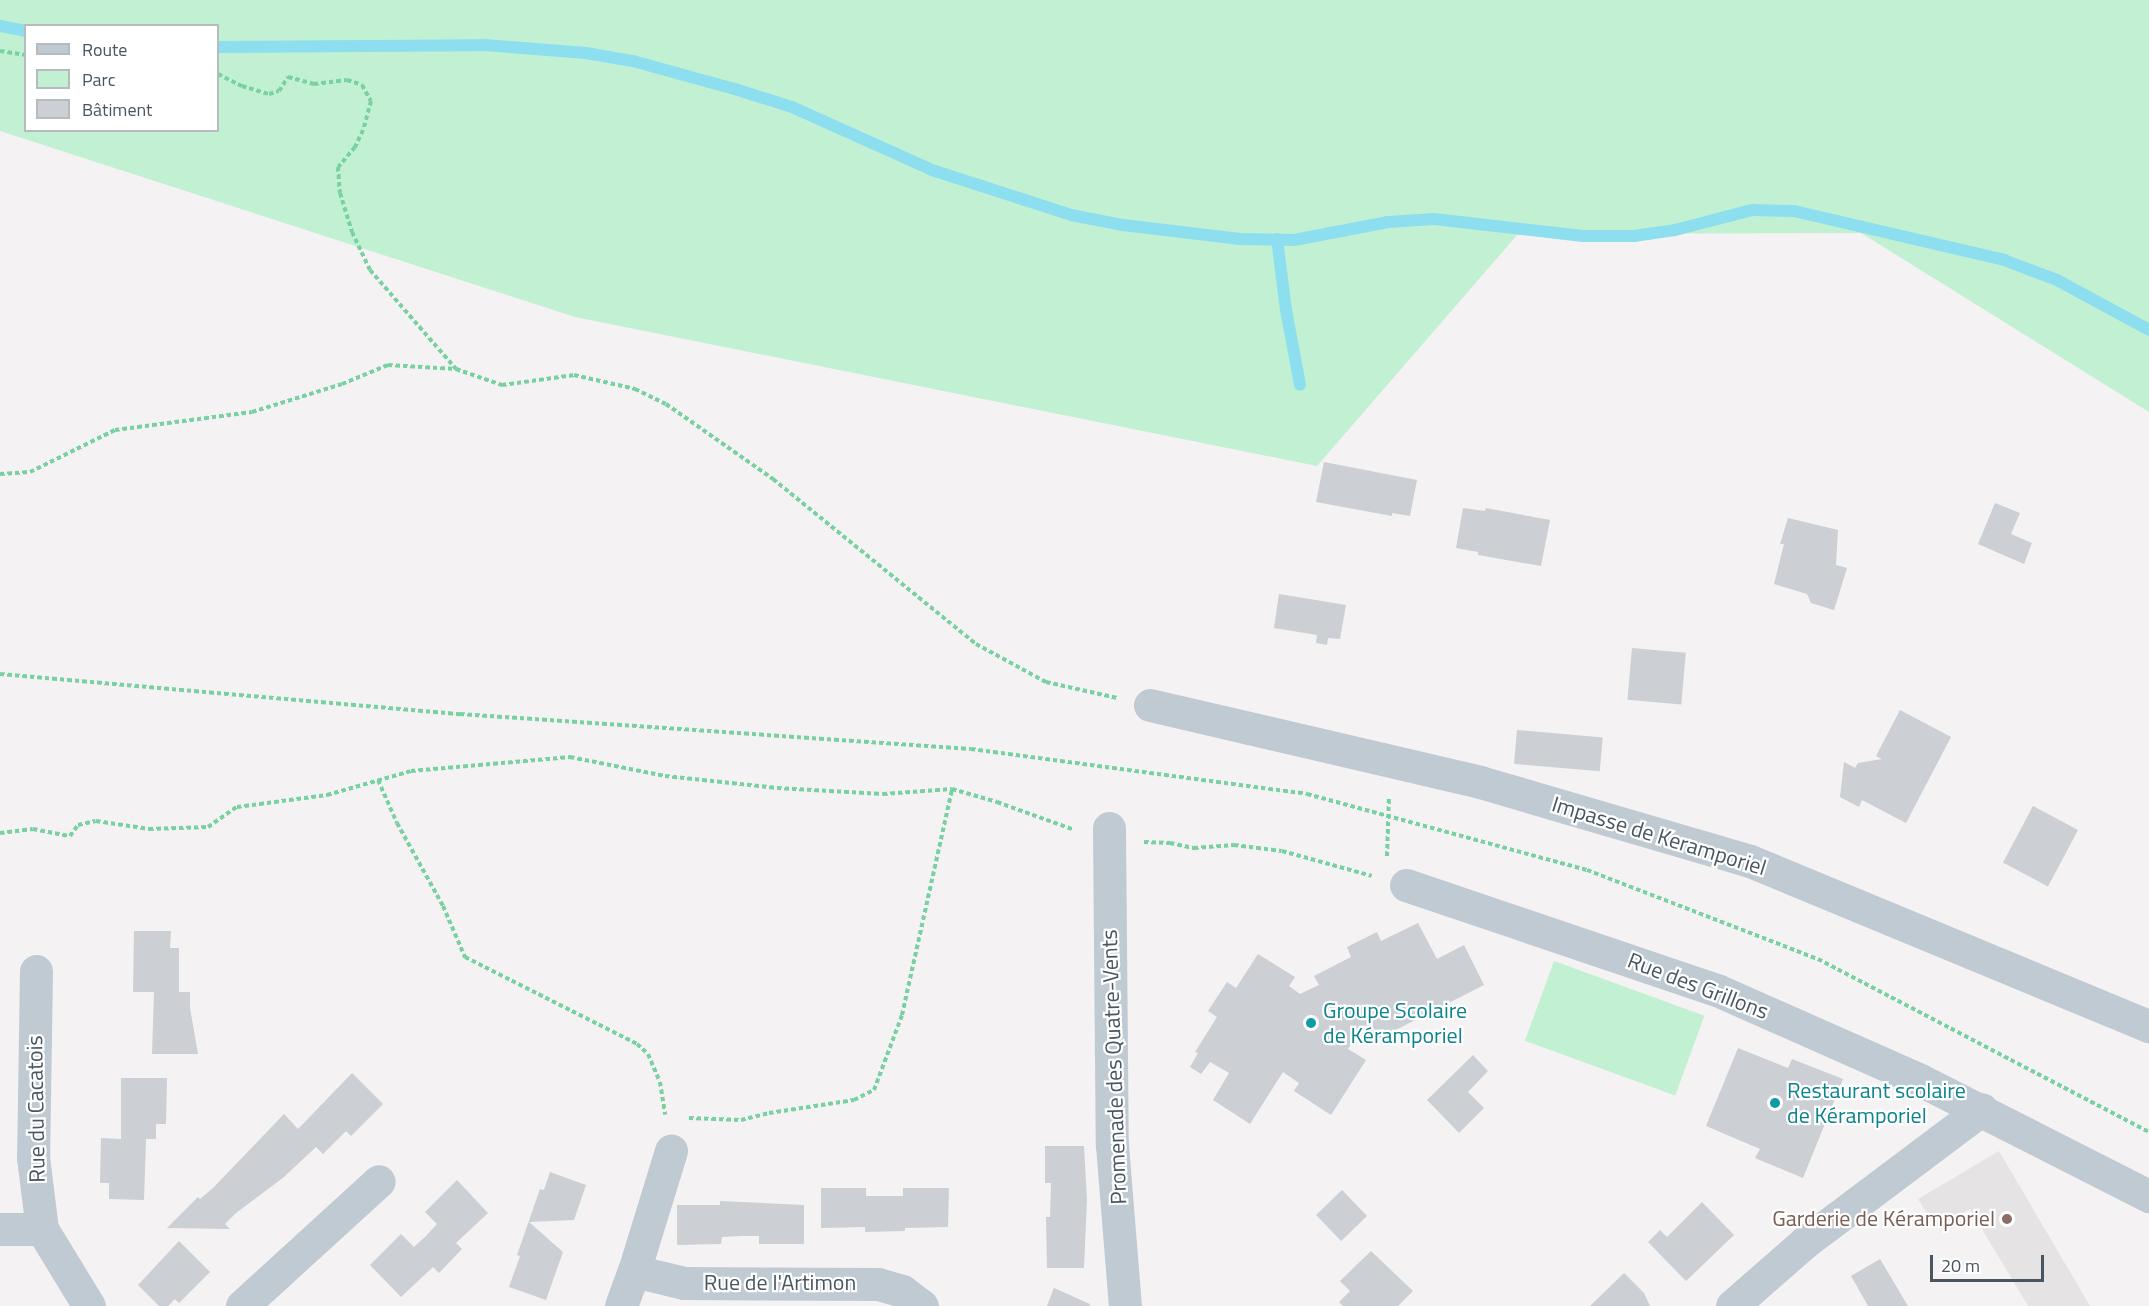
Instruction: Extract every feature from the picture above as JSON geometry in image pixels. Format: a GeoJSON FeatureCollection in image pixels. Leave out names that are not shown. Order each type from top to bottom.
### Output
{"type":"FeatureCollection","features":[{"type":"Feature","properties":{"kind":"street","name":"Impasse de Keramporiel"},"geometry":{"type":"LineString","coordinates":[[1150,705],[1480,782],[1750,861],[2149,1026]]}},
{"type":"Feature","properties":{"kind":"street","name":"Promenade des Quatre-Vents"},"geometry":{"type":"LineString","coordinates":[[1109,834],[1112,1145],[1125,1306]]}},
{"type":"Feature","properties":{"kind":"street","name":"Rue des Grillons"},"geometry":{"type":"LineString","coordinates":[[1396,883],[1717,990],[1982,1109],[2040,1142],[2149,1196]]}},
{"type":"Feature","properties":{"kind":"street","name":"Rue du Cacatois"},"geometry":{"type":"LineString","coordinates":[[36,971],[33,1157],[42,1229],[89,1306]]}},
{"type":"Feature","properties":{"kind":"street"},"geometry":{"type":"LineString","coordinates":[[1732,1306],[1805,1242],[1982,1109]]}},
{"type":"Feature","properties":{"kind":"street"},"geometry":{"type":"LineString","coordinates":[[621,1306],[671,1151]]}},
{"type":"Feature","properties":{"kind":"street"},"geometry":{"type":"LineString","coordinates":[[242,1306],[379,1181]]}},
{"type":"Feature","properties":{"kind":"street"},"geometry":{"type":"LineString","coordinates":[[0,1229],[42,1229]]}},
{"type":"Feature","properties":{"kind":"street","name":"Rue de l'Artimon"},"geometry":{"type":"LineString","coordinates":[[634,1271],[684,1283],[878,1284],[902,1292],[922,1306]]}},
{"type":"Feature","properties":{"kind":"path"},"geometry":{"type":"LineString","coordinates":[[0,51],[24,55]]}},
{"type":"Feature","properties":{"kind":"path"},"geometry":{"type":"LineString","coordinates":[[219,74],[242,86],[269,94],[279,91],[288,77],[314,84],[347,81],[362,85],[371,102],[363,130],[355,147],[338,167],[339,193],[370,270],[456,369]]}},
{"type":"Feature","properties":{"kind":"path"},"geometry":{"type":"LineString","coordinates":[[0,474],[30,472],[115,430],[252,412],[342,384],[388,365],[456,369],[501,385],[574,375],[635,389],[656,399],[773,479],[976,644],[1046,682],[1150,705]]}},
{"type":"Feature","properties":{"kind":"path"},"geometry":{"type":"LineString","coordinates":[[0,833],[33,829],[70,836],[78,825],[96,822],[149,829],[208,826],[237,807],[327,795],[411,771],[570,757],[665,776],[777,788],[883,794],[952,789],[1109,834],[1194,848],[1233,845],[1282,851],[1396,883],[1390,761]]}},
{"type":"Feature","properties":{"kind":"path"},"geometry":{"type":"LineString","coordinates":[[378,780],[396,823],[443,906],[465,957],[637,1044],[648,1054],[660,1082],[665,1117],[676,1118]]}},
{"type":"Feature","properties":{"kind":"path"},"geometry":{"type":"LineString","coordinates":[[687,1118],[741,1120],[769,1113],[854,1100],[874,1090],[902,1015],[952,789]]}},
{"type":"Feature","properties":{"kind":"shaded area","name":"Garderie de Kéramporiel"},"geometry":{"type":"Polygon","coordinates":[[[1999,1151],[2090,1306],[2028,1306],[1970,1209],[1936,1229],[1918,1199],[1999,1151]]]}},
{"type":"Feature","properties":{"kind":"green space"},"geometry":{"type":"Polygon","coordinates":[[[0,0],[2149,0],[2149,412],[1861,233],[1518,234],[1317,466],[575,317],[0,131],[0,0]]]}},
{"type":"Feature","properties":{"kind":"green space"},"geometry":{"type":"Polygon","coordinates":[[[1554,961],[1704,1016],[1675,1096],[1525,1041],[1554,961]]]}},
{"type":"Feature","properties":{"kind":"building"},"geometry":{"type":"Polygon","coordinates":[[[1324,462],[1417,480],[1410,516],[1392,513],[1392,516],[1316,502],[1324,462]]]}},
{"type":"Feature","properties":{"kind":"building"},"geometry":{"type":"Polygon","coordinates":[[[1995,503],[2020,513],[2011,534],[2032,543],[2024,564],[1978,544],[1995,503]]]}},
{"type":"Feature","properties":{"kind":"building"},"geometry":{"type":"Polygon","coordinates":[[[1463,508],[1485,511],[1486,508],[1550,520],[1541,566],[1478,555],[1478,552],[1456,548],[1463,508]]]}},
{"type":"Feature","properties":{"kind":"building"},"geometry":{"type":"Polygon","coordinates":[[[1788,518],[1838,530],[1836,565],[1847,568],[1834,610],[1811,603],[1807,594],[1774,584],[1784,544],[1780,544],[1788,518]]]}},
{"type":"Feature","properties":{"kind":"building"},"geometry":{"type":"Polygon","coordinates":[[[1279,594],[1346,605],[1340,639],[1328,638],[1327,645],[1316,643],[1317,635],[1274,628],[1279,594]]]}},
{"type":"Feature","properties":{"kind":"building"},"geometry":{"type":"Polygon","coordinates":[[[1632,648],[1686,653],[1681,705],[1627,700],[1632,648]]]}},
{"type":"Feature","properties":{"kind":"building"},"geometry":{"type":"Polygon","coordinates":[[[1900,710],[1951,737],[1906,823],[1862,800],[1859,807],[1840,797],[1844,762],[1855,768],[1858,763],[1882,759],[1876,756],[1900,710]]]}},
{"type":"Feature","properties":{"kind":"building"},"geometry":{"type":"Polygon","coordinates":[[[1517,730],[1603,737],[1600,771],[1514,764],[1517,730]]]}},
{"type":"Feature","properties":{"kind":"building"},"geometry":{"type":"Polygon","coordinates":[[[2033,806],[2078,830],[2048,886],[2003,863],[2033,806]]]}},
{"type":"Feature","properties":{"kind":"building","name":"Groupe Scolaire de Kéramporiel"},"geometry":{"type":"Polygon","coordinates":[[[1418,923],[1437,959],[1464,945],[1484,985],[1372,1042],[1365,1030],[1358,1033],[1348,1049],[1366,1060],[1331,1115],[1294,1091],[1299,1083],[1283,1072],[1250,1124],[1213,1100],[1229,1073],[1210,1062],[1201,1074],[1190,1067],[1198,1053],[1195,1052],[1217,1017],[1208,1011],[1227,982],[1236,988],[1258,954],[1295,977],[1289,986],[1300,994],[1319,985],[1314,976],[1351,957],[1347,947],[1377,932],[1381,941],[1418,923]]]}},
{"type":"Feature","properties":{"kind":"building"},"geometry":{"type":"Polygon","coordinates":[[[134,931],[171,931],[170,948],[179,948],[179,992],[190,992],[190,1008],[198,1054],[152,1054],[154,992],[133,992],[134,931]]]}},
{"type":"Feature","properties":{"kind":"building","name":"Restaurant scolaire de Kéramporiel"},"geometry":{"type":"Polygon","coordinates":[[[1738,1048],[1788,1068],[1792,1059],[1843,1079],[1803,1178],[1755,1158],[1760,1149],[1706,1126],[1738,1048]]]}},
{"type":"Feature","properties":{"kind":"building"},"geometry":{"type":"Polygon","coordinates":[[[1473,1055],[1488,1071],[1468,1092],[1484,1108],[1459,1133],[1427,1100],[1473,1055]]]}},
{"type":"Feature","properties":{"kind":"building"},"geometry":{"type":"Polygon","coordinates":[[[352,1073],[383,1104],[351,1136],[346,1131],[323,1154],[316,1147],[284,1177],[236,1213],[225,1224],[230,1229],[167,1228],[198,1197],[200,1199],[213,1188],[284,1114],[298,1129],[352,1073]]]}},
{"type":"Feature","properties":{"kind":"building"},"geometry":{"type":"Polygon","coordinates":[[[121,1078],[167,1078],[166,1124],[156,1124],[156,1139],[146,1139],[144,1200],[109,1199],[109,1183],[100,1183],[101,1138],[121,1139],[121,1078]]]}},
{"type":"Feature","properties":{"kind":"building"},"geometry":{"type":"Polygon","coordinates":[[[1045,1146],[1084,1146],[1087,1200],[1084,1268],[1047,1268],[1046,1217],[1050,1217],[1051,1183],[1045,1183],[1045,1146]]]}},
{"type":"Feature","properties":{"kind":"building"},"geometry":{"type":"Polygon","coordinates":[[[550,1172],[586,1185],[574,1220],[529,1222],[563,1252],[546,1300],[509,1287],[520,1256],[517,1255],[540,1189],[544,1190],[550,1172]]]}},
{"type":"Feature","properties":{"kind":"building"},"geometry":{"type":"Polygon","coordinates":[[[457,1180],[488,1213],[456,1243],[462,1249],[439,1273],[433,1267],[401,1297],[370,1265],[401,1234],[414,1247],[426,1236],[437,1224],[425,1212],[457,1180]]]}},
{"type":"Feature","properties":{"kind":"building"},"geometry":{"type":"Polygon","coordinates":[[[821,1188],[866,1188],[866,1196],[903,1196],[903,1188],[949,1188],[948,1227],[865,1232],[865,1227],[821,1228],[821,1188]]]}},
{"type":"Feature","properties":{"kind":"building"},"geometry":{"type":"Polygon","coordinates":[[[1342,1190],[1367,1216],[1341,1241],[1316,1215],[1342,1190]]]}},
{"type":"Feature","properties":{"kind":"building"},"geometry":{"type":"Polygon","coordinates":[[[720,1201],[804,1205],[804,1244],[759,1244],[759,1236],[741,1236],[722,1237],[721,1244],[677,1245],[677,1205],[720,1205],[720,1201]]]}},
{"type":"Feature","properties":{"kind":"building"},"geometry":{"type":"Polygon","coordinates":[[[1702,1202],[1734,1235],[1686,1281],[1648,1242],[1660,1230],[1667,1237],[1702,1202]]]}},
{"type":"Feature","properties":{"kind":"building"},"geometry":{"type":"Polygon","coordinates":[[[179,1241],[210,1272],[179,1303],[175,1299],[168,1306],[159,1306],[138,1285],[179,1241]]]}},
{"type":"Feature","properties":{"kind":"building"},"geometry":{"type":"Polygon","coordinates":[[[1371,1251],[1413,1291],[1398,1306],[1343,1306],[1339,1302],[1350,1291],[1340,1281],[1371,1251]]]}},
{"type":"Feature","properties":{"kind":"building"},"geometry":{"type":"Polygon","coordinates":[[[1880,1259],[1908,1306],[1868,1306],[1851,1276],[1880,1259]]]}},
{"type":"Feature","properties":{"kind":"building"},"geometry":{"type":"Polygon","coordinates":[[[1624,1273],[1644,1293],[1650,1306],[1590,1306],[1624,1273]]]}},
{"type":"Feature","properties":{"kind":"building"},"geometry":{"type":"Polygon","coordinates":[[[1054,1288],[1090,1304],[1090,1306],[1047,1306],[1054,1288]]]}},
{"type":"Feature","properties":{"kind":"waterway"},"geometry":{"type":"LineString","coordinates":[[0,26],[24,31]]}},
{"type":"Feature","properties":{"kind":"waterway"},"geometry":{"type":"LineString","coordinates":[[219,47],[484,45],[586,53],[633,61],[792,107],[932,170],[1071,215],[1123,225],[1240,239],[1294,240],[1388,222],[1434,219],[1583,236],[1634,236],[1675,230],[1752,210],[1794,211],[2004,260],[2057,280],[2149,330]]}},
{"type":"Feature","properties":{"kind":"waterway"},"geometry":{"type":"LineString","coordinates":[[1277,239],[1286,310],[1300,385]]}},
{"type":"Feature","properties":{"kind":"place","name":"Groupe Scolaire de Kéramporiel"},"geometry":{"type":"Point","coordinates":[1311,1023]}},
{"type":"Feature","properties":{"kind":"place","name":"Restaurant scolaire de Kéramporiel"},"geometry":{"type":"Point","coordinates":[1775,1103]}},
{"type":"Feature","properties":{"kind":"place","name":"Garderie de Kéramporiel"},"geometry":{"type":"Point","coordinates":[2007,1219]}}]}
